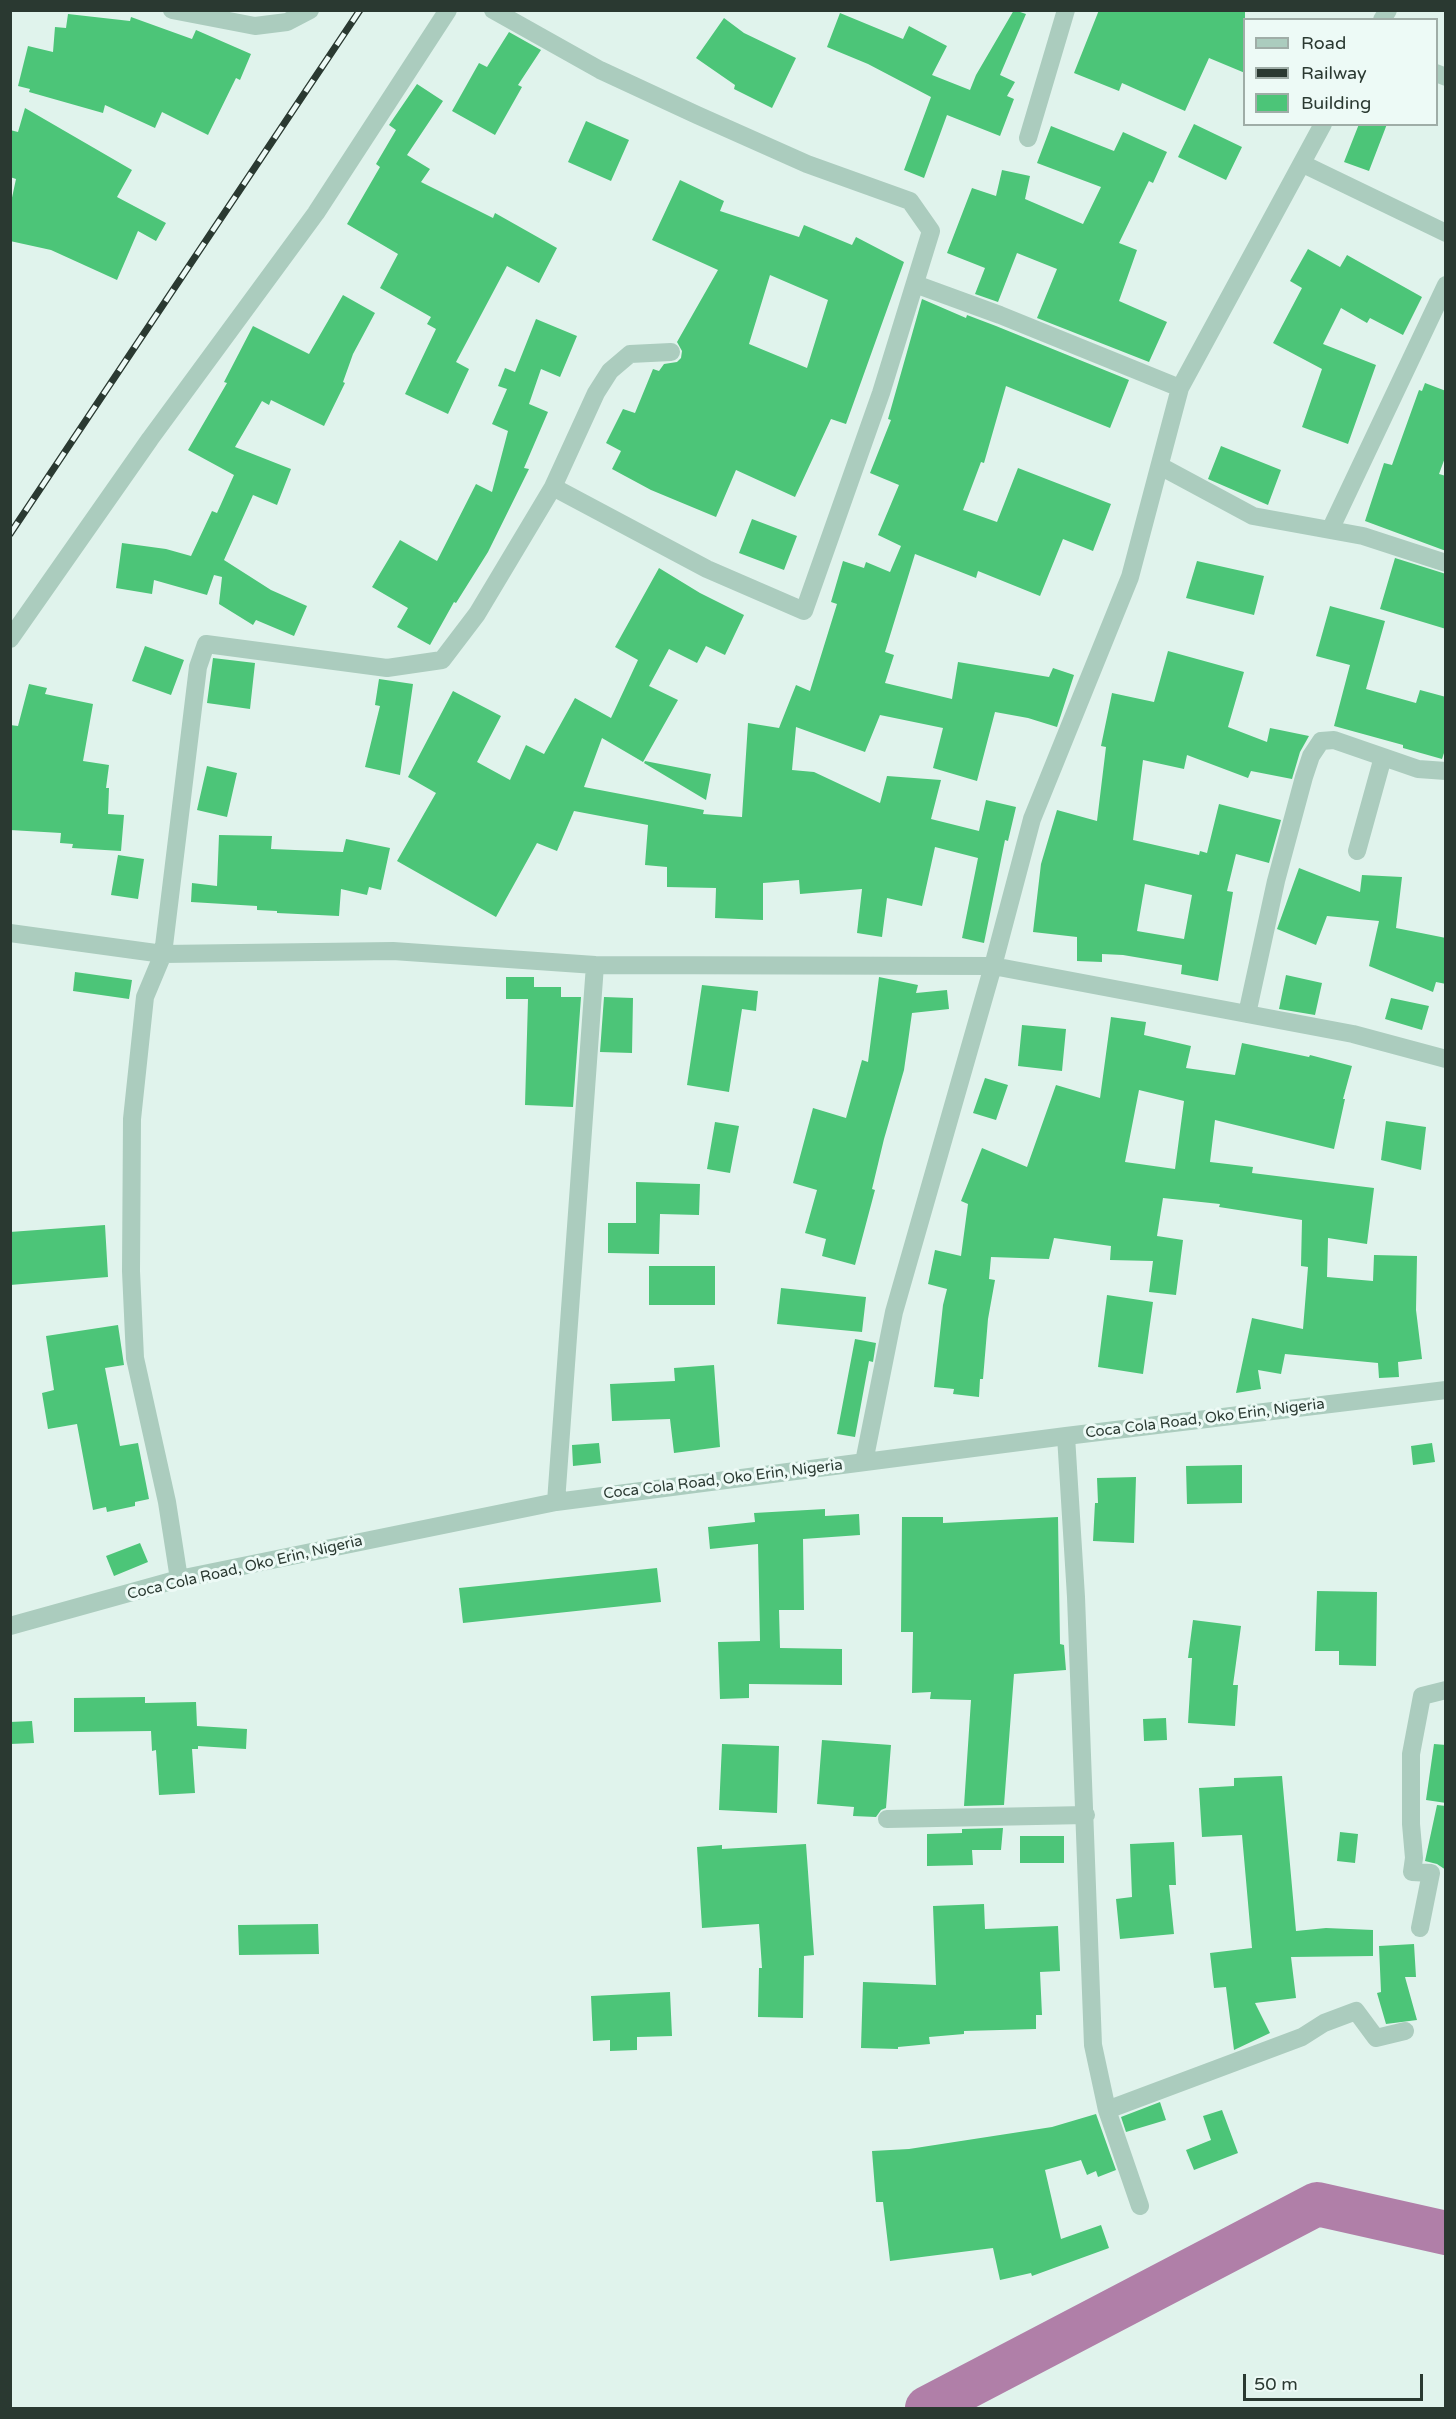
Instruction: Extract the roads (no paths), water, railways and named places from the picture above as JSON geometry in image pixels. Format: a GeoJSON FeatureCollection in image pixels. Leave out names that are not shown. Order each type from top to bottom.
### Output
{"type":"FeatureCollection","features":[{"type":"Feature","properties":{"kind":"street"},"geometry":{"type":"LineString","coordinates":[[171,10],[255,26],[287,22],[310,10]]}},
{"type":"Feature","properties":{"kind":"street"},"geometry":{"type":"LineString","coordinates":[[10,639],[150,439],[316,213],[448,10]]}},
{"type":"Feature","properties":{"kind":"street"},"geometry":{"type":"LineString","coordinates":[[493,10],[600,70],[697,115],[807,164],[910,201],[931,231],[881,393],[804,611],[706,569],[553,486]]}},
{"type":"Feature","properties":{"kind":"street"},"geometry":{"type":"LineString","coordinates":[[1028,138],[1066,10]]}},
{"type":"Feature","properties":{"kind":"street"},"geometry":{"type":"LineString","coordinates":[[864,1462],[894,1312],[993,966],[1032,819],[1130,578],[1180,388],[1322,126]]}},
{"type":"Feature","properties":{"kind":"street"},"geometry":{"type":"LineString","coordinates":[[1303,164],[1446,233]]}},
{"type":"Feature","properties":{"kind":"street"},"geometry":{"type":"LineString","coordinates":[[915,284],[1000,315],[1180,388]]}},
{"type":"Feature","properties":{"kind":"street"},"geometry":{"type":"LineString","coordinates":[[1331,528],[1446,285]]}},
{"type":"Feature","properties":{"kind":"street"},"geometry":{"type":"LineString","coordinates":[[179,1579],[167,1502],[135,1358],[131,1271],[132,1119],[145,997],[163,954],[198,667],[206,644],[387,668],[442,660],[477,614],[553,486],[596,393],[610,371],[630,354],[671,352]]}},
{"type":"Feature","properties":{"kind":"street"},"geometry":{"type":"LineString","coordinates":[[1160,466],[1253,516],[1331,528],[1400,546],[1446,563]]}},
{"type":"Feature","properties":{"kind":"street"},"geometry":{"type":"LineString","coordinates":[[1247,1014],[1276,882],[1311,756],[1322,741],[1334,740],[1418,769],[1446,771]]}},
{"type":"Feature","properties":{"kind":"street"},"geometry":{"type":"LineString","coordinates":[[1358,851],[1383,757]]}},
{"type":"Feature","properties":{"kind":"street"},"geometry":{"type":"LineString","coordinates":[[10,933],[163,954],[393,951],[595,965],[993,966],[1353,1034],[1446,1059]]}},
{"type":"Feature","properties":{"kind":"street"},"geometry":{"type":"LineString","coordinates":[[556,1502],[595,965]]}},
{"type":"Feature","properties":{"kind":"street","name":"Coca Cola Road, Oko Erin, Nigeria"},"geometry":{"type":"LineString","coordinates":[[10,1626],[179,1579],[556,1502],[1066,1436],[1446,1390]]}},
{"type":"Feature","properties":{"kind":"street"},"geometry":{"type":"LineString","coordinates":[[1066,1436],[1086,1815],[1093,2045],[1107,2110],[1140,2206]]}},
{"type":"Feature","properties":{"kind":"street"},"geometry":{"type":"LineString","coordinates":[[1420,1928],[1431,1874],[1412,1872],[1414,1858],[1411,1824],[1411,1754],[1422,1696],[1446,1690]]}},
{"type":"Feature","properties":{"kind":"street"},"geometry":{"type":"LineString","coordinates":[[887,1819],[1086,1815]]}},
{"type":"Feature","properties":{"kind":"street"},"geometry":{"type":"LineString","coordinates":[[1107,2110],[1302,2037],[1324,2023],[1356,2011],[1376,2038],[1405,2031]]}},
{"type":"Feature","properties":{"kind":"waterway"},"geometry":{"type":"LineString","coordinates":[[927,2408],[1317,2204],[1446,2233]]}},
{"type":"Feature","properties":{"kind":"railway"},"geometry":{"type":"LineString","coordinates":[[10,534],[360,10]]}}]}
